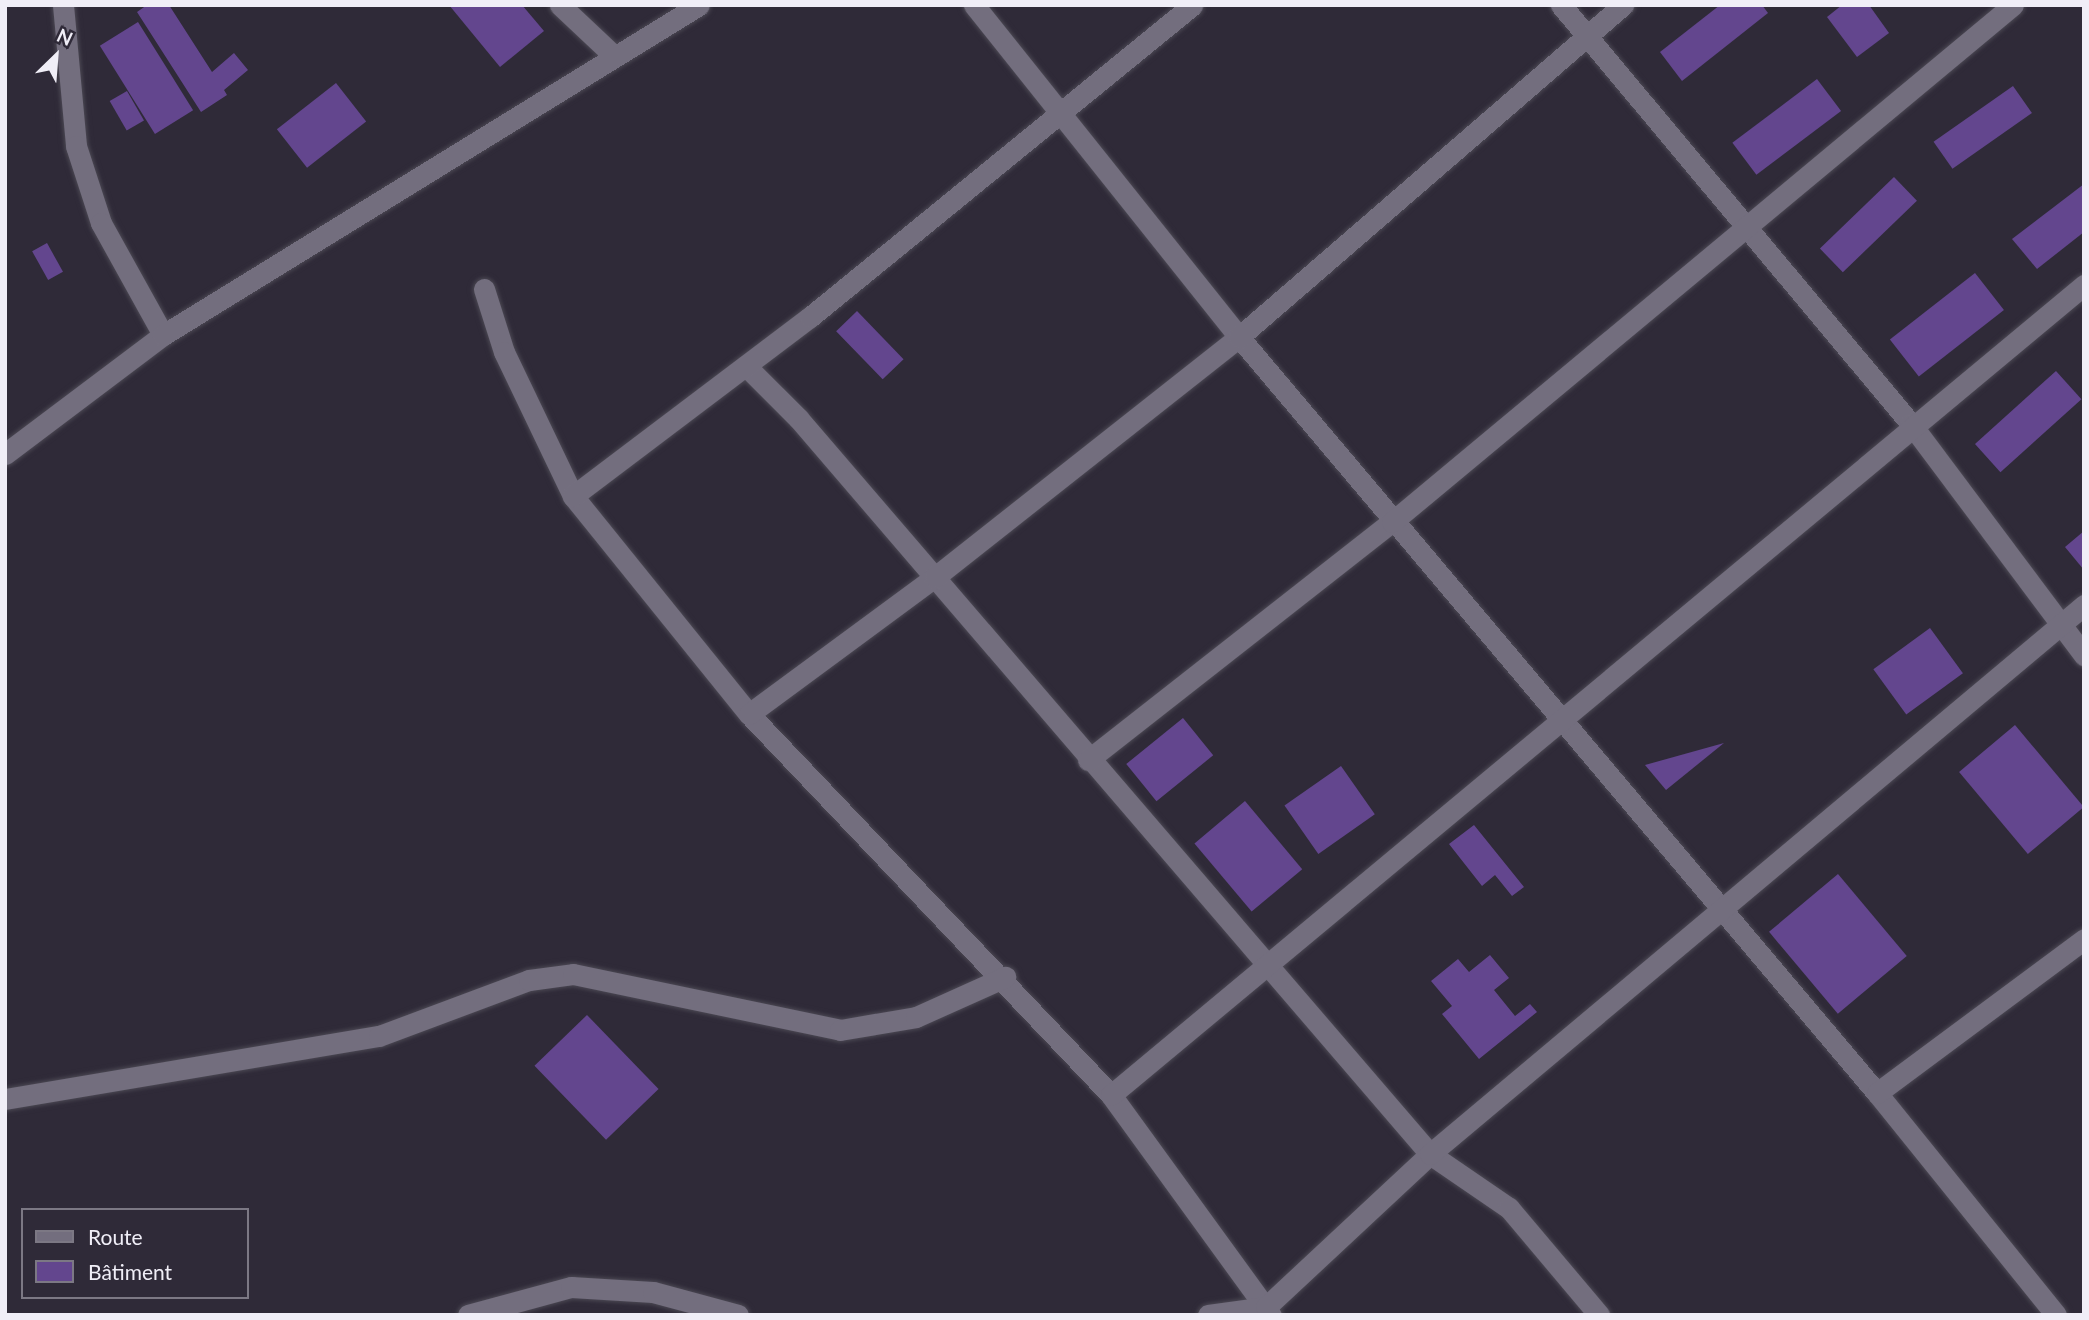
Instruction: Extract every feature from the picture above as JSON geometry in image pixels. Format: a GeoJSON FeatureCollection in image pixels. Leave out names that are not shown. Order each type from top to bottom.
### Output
{"type":"FeatureCollection","features":[{"type":"Feature","properties":{"kind":"street"},"geometry":{"type":"LineString","coordinates":[[63,5],[76,146],[100,223],[163,335]]}},
{"type":"Feature","properties":{"kind":"street"},"geometry":{"type":"LineString","coordinates":[[560,5],[612,54]]}},
{"type":"Feature","properties":{"kind":"street"},"geometry":{"type":"LineString","coordinates":[[5,454],[163,335],[612,54],[699,5]]}},
{"type":"Feature","properties":{"kind":"street"},"geometry":{"type":"LineString","coordinates":[[974,5],[1057,116],[1239,337],[1392,522],[1720,905],[1877,1093],[2056,1315]]}},
{"type":"Feature","properties":{"kind":"street"},"geometry":{"type":"LineString","coordinates":[[573,496],[746,366],[1192,5]]}},
{"type":"Feature","properties":{"kind":"street"},"geometry":{"type":"LineString","coordinates":[[1561,5],[1742,226],[1911,424],[2084,655]]}},
{"type":"Feature","properties":{"kind":"street"},"geometry":{"type":"LineString","coordinates":[[749,714],[935,577],[1239,337],[1623,5]]}},
{"type":"Feature","properties":{"kind":"street"},"geometry":{"type":"LineString","coordinates":[[1088,760],[1392,522],[1742,226],[2013,5]]}},
{"type":"Feature","properties":{"kind":"street"},"geometry":{"type":"LineString","coordinates":[[1111,1095],[1911,424],[2084,285]]}},
{"type":"Feature","properties":{"kind":"street"},"geometry":{"type":"LineString","coordinates":[[484,289],[504,352],[573,496],[749,714],[1005,977],[1111,1095],[1269,1311]]}},
{"type":"Feature","properties":{"kind":"street"},"geometry":{"type":"LineString","coordinates":[[746,366],[935,577],[1088,760],[1271,963],[1430,1154],[1508,1208],[1599,1315]]}},
{"type":"Feature","properties":{"kind":"street"},"geometry":{"type":"LineString","coordinates":[[1208,1315],[1269,1311],[1430,1154],[1720,905],[2084,605]]}},
{"type":"Feature","properties":{"kind":"street"},"geometry":{"type":"LineString","coordinates":[[1877,1093],[2084,939]]}},
{"type":"Feature","properties":{"kind":"street"},"geometry":{"type":"LineString","coordinates":[[5,1099],[379,1036],[529,980],[573,974],[840,1030],[916,1017],[1005,977]]}},
{"type":"Feature","properties":{"kind":"street"},"geometry":{"type":"LineString","coordinates":[[468,1315],[571,1287],[653,1292],[738,1315]]}},
{"type":"Feature","properties":{"kind":"building"},"geometry":{"type":"Polygon","coordinates":[[[147,5],[169,5],[212,72],[234,53],[248,70],[224,90],[227,95],[201,112],[137,12],[147,5]]]}},
{"type":"Feature","properties":{"kind":"building"},"geometry":{"type":"Polygon","coordinates":[[[449,5],[522,5],[544,31],[500,67],[449,5]]]}},
{"type":"Feature","properties":{"kind":"building"},"geometry":{"type":"Polygon","coordinates":[[[1720,5],[1762,5],[1768,13],[1682,81],[1660,52],[1720,5]]]}},
{"type":"Feature","properties":{"kind":"building"},"geometry":{"type":"Polygon","coordinates":[[[1842,5],[1869,5],[1889,33],[1857,57],[1827,17],[1842,5]]]}},
{"type":"Feature","properties":{"kind":"building"},"geometry":{"type":"Polygon","coordinates":[[[138,22],[193,110],[155,134],[100,46],[138,22]]]}},
{"type":"Feature","properties":{"kind":"building"},"geometry":{"type":"Polygon","coordinates":[[[1817,79],[1841,111],[1756,175],[1732,143],[1817,79]]]}},
{"type":"Feature","properties":{"kind":"building"},"geometry":{"type":"Polygon","coordinates":[[[336,83],[366,122],[307,168],[277,129],[336,83]]]}},
{"type":"Feature","properties":{"kind":"building"},"geometry":{"type":"Polygon","coordinates":[[[2013,86],[2032,113],[1952,169],[1934,142],[2013,86]]]}},
{"type":"Feature","properties":{"kind":"building"},"geometry":{"type":"Polygon","coordinates":[[[127,91],[144,120],[127,130],[110,101],[127,91]]]}},
{"type":"Feature","properties":{"kind":"building"},"geometry":{"type":"Polygon","coordinates":[[[1894,177],[1917,201],[1843,272],[1820,249],[1894,177]]]}},
{"type":"Feature","properties":{"kind":"building"},"geometry":{"type":"Polygon","coordinates":[[[2084,184],[2084,232],[2037,269],[2012,239],[2084,184]]]}},
{"type":"Feature","properties":{"kind":"building"},"geometry":{"type":"Polygon","coordinates":[[[47,243],[63,272],[48,280],[32,251],[47,243]]]}},
{"type":"Feature","properties":{"kind":"building"},"geometry":{"type":"Polygon","coordinates":[[[1975,273],[2004,310],[1919,377],[1890,339],[1975,273]]]}},
{"type":"Feature","properties":{"kind":"building"},"geometry":{"type":"Polygon","coordinates":[[[857,311],[904,359],[883,379],[836,331],[857,311]]]}},
{"type":"Feature","properties":{"kind":"building"},"geometry":{"type":"Polygon","coordinates":[[[2056,371],[2081,399],[2000,472],[1975,444],[2056,371]]]}},
{"type":"Feature","properties":{"kind":"building"},"geometry":{"type":"Polygon","coordinates":[[[2084,531],[2084,570],[2065,547],[2084,531]]]}},
{"type":"Feature","properties":{"kind":"building"},"geometry":{"type":"Polygon","coordinates":[[[1930,628],[1963,673],[1906,714],[1873,669],[1930,628]]]}},
{"type":"Feature","properties":{"kind":"building"},"geometry":{"type":"Polygon","coordinates":[[[1183,718],[1213,755],[1156,801],[1126,764],[1183,718]]]}},
{"type":"Feature","properties":{"kind":"building"},"geometry":{"type":"Polygon","coordinates":[[[2015,725],[2084,807],[2028,854],[1959,772],[2015,725]]]}},
{"type":"Feature","properties":{"kind":"building"},"geometry":{"type":"Polygon","coordinates":[[[1724,743],[1666,790],[1645,765],[1724,743]]]}},
{"type":"Feature","properties":{"kind":"building"},"geometry":{"type":"Polygon","coordinates":[[[1341,766],[1375,814],[1318,854],[1284,806],[1341,766]]]}},
{"type":"Feature","properties":{"kind":"building"},"geometry":{"type":"Polygon","coordinates":[[[1245,801],[1302,869],[1252,912],[1194,843],[1245,801]]]}},
{"type":"Feature","properties":{"kind":"building"},"geometry":{"type":"Polygon","coordinates":[[[1474,825],[1524,887],[1512,896],[1495,875],[1482,886],[1449,844],[1474,825]]]}},
{"type":"Feature","properties":{"kind":"building"},"geometry":{"type":"Polygon","coordinates":[[[1838,874],[1907,956],[1838,1014],[1769,932],[1838,874]]]}},
{"type":"Feature","properties":{"kind":"building"},"geometry":{"type":"Polygon","coordinates":[[[1490,955],[1509,978],[1494,990],[1515,1016],[1530,1004],[1537,1012],[1479,1059],[1442,1014],[1452,1006],[1431,981],[1458,959],[1469,972],[1490,955]]]}},
{"type":"Feature","properties":{"kind":"building"},"geometry":{"type":"Polygon","coordinates":[[[587,1015],[659,1089],[606,1140],[534,1066],[587,1015]]]}}]}
